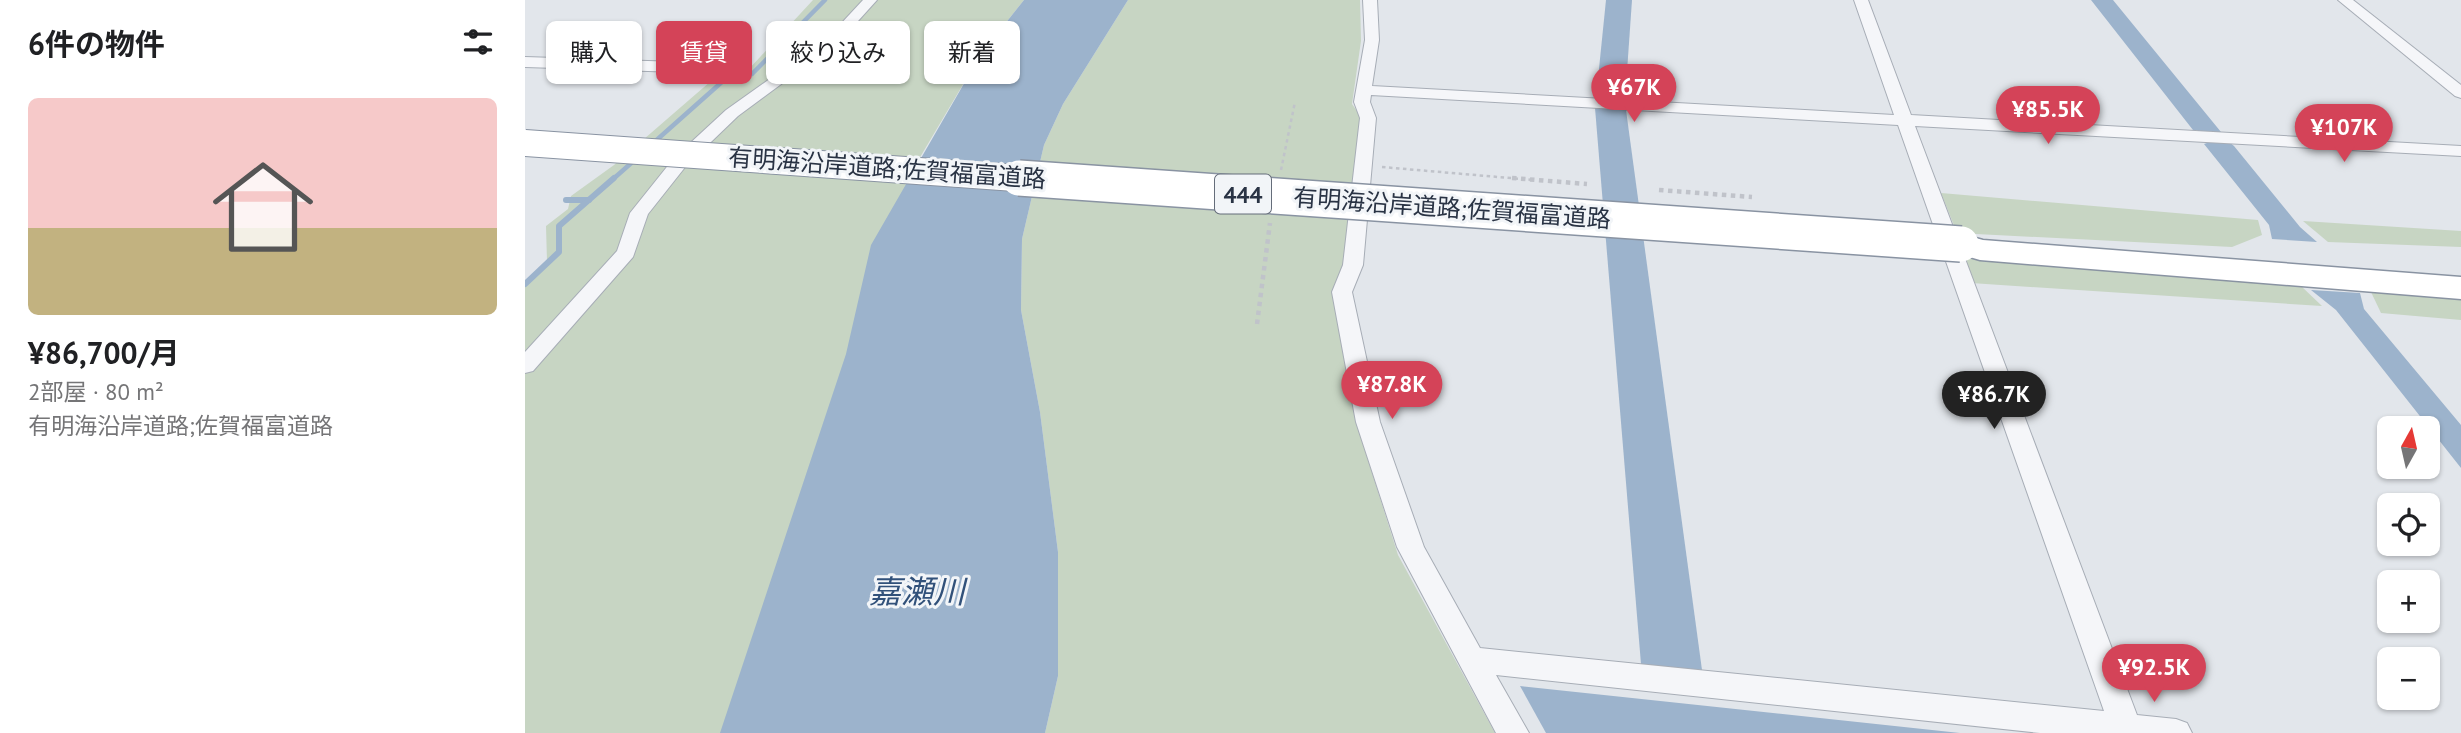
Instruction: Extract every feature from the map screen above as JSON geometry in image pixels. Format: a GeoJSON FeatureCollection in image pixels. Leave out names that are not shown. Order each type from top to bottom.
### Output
{"type":"FeatureCollection","features":[{"type":"Feature","properties":{"kind":"highway","name":"有明海沿岸道路;佐賀福富道路"},"geometry":{"type":"LineString","coordinates":[[525,143],[1961,244]]}},
{"type":"Feature","properties":{"kind":"highway"},"geometry":{"type":"LineString","coordinates":[[1961,244],[1977,241],[2461,265]]}},
{"type":"Feature","properties":{"kind":"highway"},"geometry":{"type":"LineString","coordinates":[[1961,244],[1980,250],[2461,288]]}},
{"type":"Feature","properties":{"kind":"street"},"geometry":{"type":"LineString","coordinates":[[525,366],[626,253],[639,213],[680,162],[732,113],[779,79],[816,59],[870,0]]}},
{"type":"Feature","properties":{"kind":"street"},"geometry":{"type":"LineString","coordinates":[[1370,0],[1371,40],[1362,102],[1369,118],[1353,265],[1342,292],[1368,422],[1411,547],[1513,733]]}},
{"type":"Feature","properties":{"kind":"street"},"geometry":{"type":"LineString","coordinates":[[1861,0],[2126,728]]}},
{"type":"Feature","properties":{"kind":"street"},"geometry":{"type":"LineString","coordinates":[[2345,0],[2461,93]]}},
{"type":"Feature","properties":{"kind":"street"},"geometry":{"type":"LineString","coordinates":[[525,62],[656,66]]}},
{"type":"Feature","properties":{"kind":"street"},"geometry":{"type":"LineString","coordinates":[[1364,90],[2461,152]]}},
{"type":"Feature","properties":{"kind":"street"},"geometry":{"type":"LineString","coordinates":[[1471,660],[2176,733]]}},
{"type":"Feature","properties":{"kind":"path"},"geometry":{"type":"LineString","coordinates":[[1363,165],[1587,184]]}},
{"type":"Feature","properties":{"kind":"green space"},"geometry":{"type":"Polygon","coordinates":[[[813,0],[1024,0],[1007,21],[924,21],[924,84],[963,84],[916,164],[819,733],[525,733],[525,283],[547,261],[546,226],[568,209],[571,196],[614,165],[708,84],[752,84],[752,66],[766,51],[766,84],[910,84],[910,21],[794,21],[813,0]]]}},
{"type":"Feature","properties":{"kind":"green space"},"geometry":{"type":"Polygon","coordinates":[[[1128,0],[1360,0],[1361,41],[1352,104],[1361,117],[1347,261],[1337,294],[1355,419],[1398,555],[1495,733],[1045,733],[1058,676],[1058,552],[1040,412],[1021,310],[1022,239],[1044,145],[1063,104],[1128,0]]]}},
{"type":"Feature","properties":{"kind":"green space"},"geometry":{"type":"Polygon","coordinates":[[[1941,193],[2258,220],[2262,235],[2232,247],[1957,233],[1941,193]]]}},
{"type":"Feature","properties":{"kind":"green space"},"geometry":{"type":"Polygon","coordinates":[[[2303,221],[2461,231],[2461,247],[2328,242],[2303,221]]]}},
{"type":"Feature","properties":{"kind":"green space"},"geometry":{"type":"Polygon","coordinates":[[[1961,254],[2300,285],[2322,306],[1971,283],[1961,254]]]}},
{"type":"Feature","properties":{"kind":"green space"},"geometry":{"type":"Polygon","coordinates":[[[2371,292],[2461,299],[2461,320],[2381,313],[2371,292]]]}},
{"type":"Feature","properties":{"kind":"water","name":"嘉瀬川"},"geometry":{"type":"Polygon","coordinates":[[[1024,0],[1128,0],[1063,104],[1044,145],[1022,239],[1021,310],[1040,412],[1058,552],[1058,676],[1045,733],[720,733],[846,354],[871,245],[964,84],[1020,84],[1020,21],[1007,21],[1024,0]]]}},
{"type":"Feature","properties":{"kind":"water"},"geometry":{"type":"Polygon","coordinates":[[[1606,0],[1632,0],[1625,100],[1596,98],[1606,0]]]}},
{"type":"Feature","properties":{"kind":"water"},"geometry":{"type":"Polygon","coordinates":[[[2091,0],[2113,0],[2221,132],[2218,133],[2234,146],[2300,227],[2317,242],[2272,239],[2269,225],[2204,144],[2207,143],[2197,130],[2193,130],[2091,0]]]}},
{"type":"Feature","properties":{"kind":"water"},"geometry":{"type":"Polygon","coordinates":[[[1595,108],[1626,110],[1702,670],[1641,664],[1595,108]]]}},
{"type":"Feature","properties":{"kind":"water"},"geometry":{"type":"Polygon","coordinates":[[[2311,290],[2360,293],[2364,309],[2461,425],[2461,468],[2440,441],[2440,416],[2420,416],[2336,310],[2311,290]]]}},
{"type":"Feature","properties":{"kind":"water"},"geometry":{"type":"Polygon","coordinates":[[[1520,686],[1960,733],[1546,733],[1520,686]]]}},
{"type":"Feature","properties":{"kind":"waterway"},"geometry":{"type":"LineString","coordinates":[[651,145],[723,81],[752,74],[825,0]]}},
{"type":"Feature","properties":{"kind":"waterway"},"geometry":{"type":"LineString","coordinates":[[612,180],[637,158]]}},
{"type":"Feature","properties":{"kind":"waterway"},"geometry":{"type":"LineString","coordinates":[[589,200],[614,178]]}},
{"type":"Feature","properties":{"kind":"waterway"},"geometry":{"type":"LineString","coordinates":[[566,200],[589,200]]}},
{"type":"Feature","properties":{"kind":"waterway"},"geometry":{"type":"LineString","coordinates":[[525,284],[559,252],[559,226],[589,200]]}}]}
